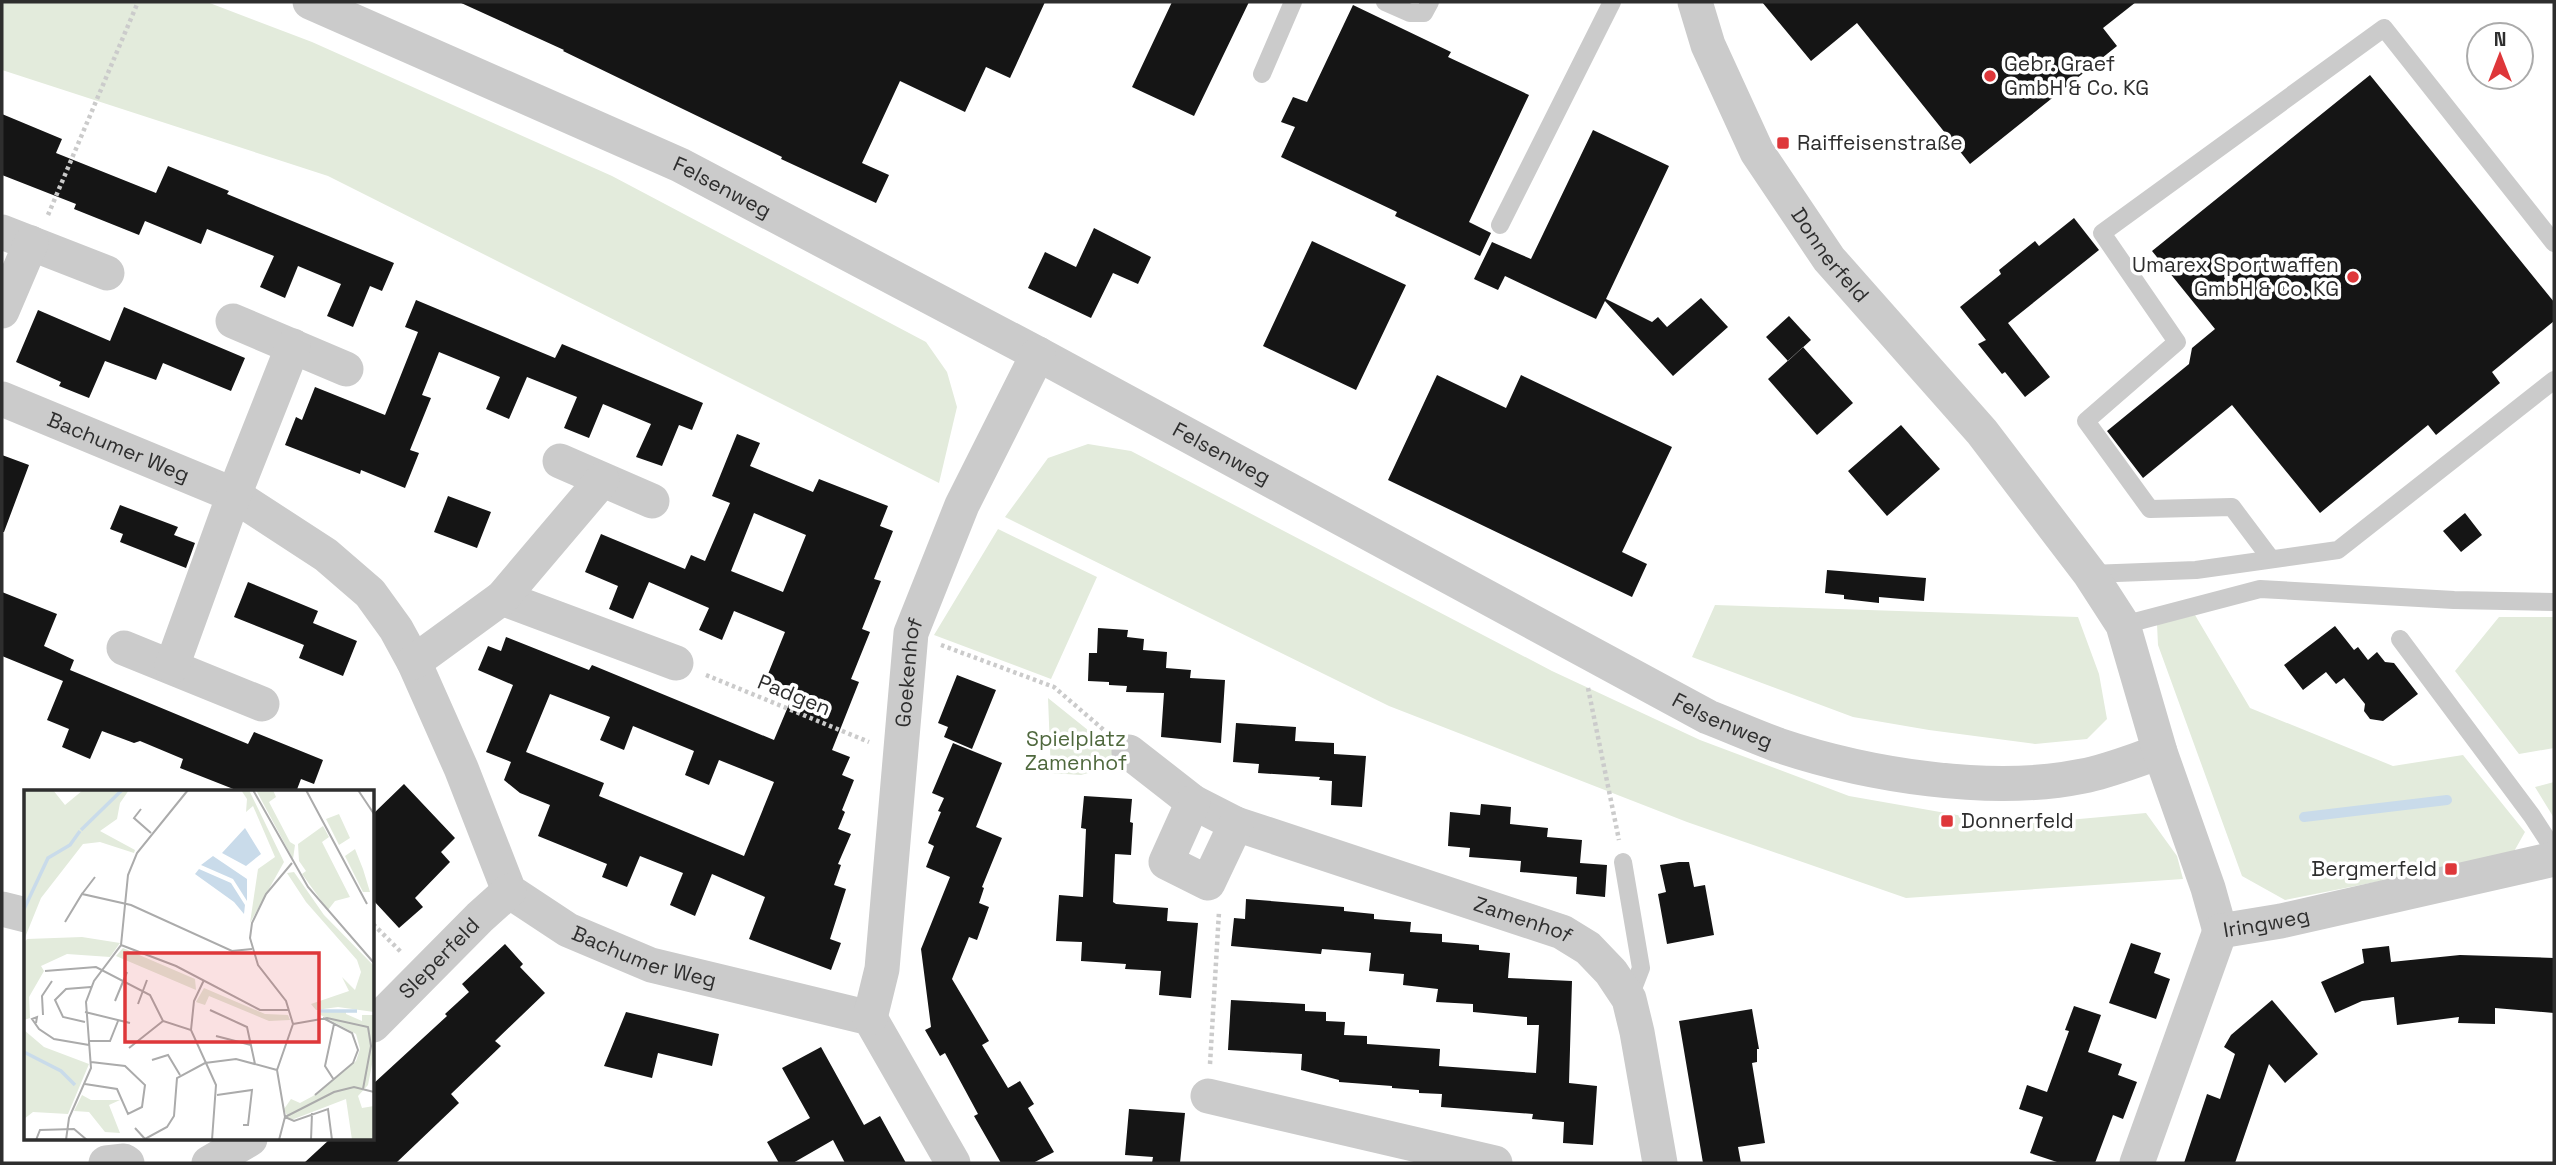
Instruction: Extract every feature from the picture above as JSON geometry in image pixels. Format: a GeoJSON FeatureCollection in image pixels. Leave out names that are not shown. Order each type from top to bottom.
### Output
{"type":"FeatureCollection","features":[{"type":"Feature","properties":{"kind":"street","name":"Felsenweg"},"geometry":{"type":"LineString","coordinates":[[310,2],[680,164],[1038,354],[1708,717],[1779,745],[1853,765],[1949,782],[2012,785],[2084,776],[2160,752]]}},
{"type":"Feature","properties":{"kind":"street","name":"Donnerfeld"},"geometry":{"type":"LineString","coordinates":[[1695,2],[1708,45],[1757,152],[1829,259],[1982,432],[2090,574],[2123,625],[2160,752],[2208,888],[2220,931]]}},
{"type":"Feature","properties":{"kind":"street"},"geometry":{"type":"LineString","coordinates":[[2,311],[23,240],[107,273]]}},
{"type":"Feature","properties":{"kind":"street"},"geometry":{"type":"LineString","coordinates":[[233,321],[346,369]]}},
{"type":"Feature","properties":{"kind":"street"},"geometry":{"type":"LineString","coordinates":[[172,666],[234,495],[293,346]]}},
{"type":"Feature","properties":{"kind":"street","name":"Goekenhof"},"geometry":{"type":"LineString","coordinates":[[870,1018],[882,968],[911,633],[962,505],[1038,354]]}},
{"type":"Feature","properties":{"kind":"street","name":"Bachumer Weg"},"geometry":{"type":"LineString","coordinates":[[2,399],[234,495],[326,555],[370,593],[396,629],[414,662],[461,768],[509,891],[568,930],[652,965],[870,1018]]}},
{"type":"Feature","properties":{"kind":"street"},"geometry":{"type":"LineString","coordinates":[[560,461],[652,501]]}},
{"type":"Feature","properties":{"kind":"street"},"geometry":{"type":"LineString","coordinates":[[414,662],[502,598],[602,480]]}},
{"type":"Feature","properties":{"kind":"street"},"geometry":{"type":"LineString","coordinates":[[502,598],[676,663]]}},
{"type":"Feature","properties":{"kind":"street"},"geometry":{"type":"LineString","coordinates":[[124,648],[262,704]]}},
{"type":"Feature","properties":{"kind":"street","name":"Zamenhof"},"geometry":{"type":"LineString","coordinates":[[1129,752],[1193,802],[1236,824],[1562,932],[1588,948],[1611,972],[1629,999],[1660,1163]]}},
{"type":"Feature","properties":{"kind":"street"},"geometry":{"type":"LineString","coordinates":[[1193,802],[1166,862],[1208,883],[1236,824]]}},
{"type":"Feature","properties":{"kind":"street","name":"Iringweg"},"geometry":{"type":"LineString","coordinates":[[2137,1163],[2220,931],[2281,921],[2554,859]]}},
{"type":"Feature","properties":{"kind":"street","name":"Sleperfeld"},"geometry":{"type":"LineString","coordinates":[[374,1024],[422,973],[509,891]]}},
{"type":"Feature","properties":{"kind":"street"},"geometry":{"type":"LineString","coordinates":[[2,909],[24,914]]}},
{"type":"Feature","properties":{"kind":"street"},"geometry":{"type":"LineString","coordinates":[[870,1018],[953,1163]]}},
{"type":"Feature","properties":{"kind":"street"},"geometry":{"type":"LineString","coordinates":[[1208,1096],[1495,1163]]}},
{"type":"Feature","properties":{"kind":"street"},"geometry":{"type":"LineString","coordinates":[[209,1163],[248,1140]]}},
{"type":"Feature","properties":{"kind":"street"},"geometry":{"type":"LineString","coordinates":[[106,1163],[127,1163]]}},
{"type":"Feature","properties":{"kind":"lane"},"geometry":{"type":"LineString","coordinates":[[1262,74],[1293,2]]}},
{"type":"Feature","properties":{"kind":"lane"},"geometry":{"type":"LineString","coordinates":[[1385,2],[1417,15],[1424,13],[1430,2]]}},
{"type":"Feature","properties":{"kind":"lane"},"geometry":{"type":"LineString","coordinates":[[1500,225],[1612,2]]}},
{"type":"Feature","properties":{"kind":"lane"},"geometry":{"type":"LineString","coordinates":[[2272,559],[2232,508],[2150,509],[2086,421],[2177,342],[2102,233],[2384,28],[2554,243]]}},
{"type":"Feature","properties":{"kind":"lane"},"geometry":{"type":"LineString","coordinates":[[2090,574],[2196,570],[2338,550],[2554,380]]}},
{"type":"Feature","properties":{"kind":"lane"},"geometry":{"type":"LineString","coordinates":[[2123,625],[2260,589],[2454,600],[2554,601]]}},
{"type":"Feature","properties":{"kind":"lane"},"geometry":{"type":"LineString","coordinates":[[2400,639],[2554,850]]}},
{"type":"Feature","properties":{"kind":"lane"},"geometry":{"type":"LineString","coordinates":[[1623,862],[1640,968],[1629,999]]}},
{"type":"Feature","properties":{"kind":"path"},"geometry":{"type":"LineString","coordinates":[[23,240],[98,100],[138,2]]}},
{"type":"Feature","properties":{"kind":"path"},"geometry":{"type":"LineString","coordinates":[[911,633],[1054,687],[1129,752]]}},
{"type":"Feature","properties":{"kind":"path"},"geometry":{"type":"LineString","coordinates":[[1579,646],[1623,862]]}},
{"type":"Feature","properties":{"kind":"path","name":"Padgen"},"geometry":{"type":"LineString","coordinates":[[676,663],[901,755]]}},
{"type":"Feature","properties":{"kind":"path"},"geometry":{"type":"LineString","coordinates":[[1208,883],[1220,903],[1208,1096]]}},
{"type":"Feature","properties":{"kind":"path"},"geometry":{"type":"LineString","coordinates":[[374,925],[422,973]]}},
{"type":"Feature","properties":{"kind":"green space"},"geometry":{"type":"Polygon","coordinates":[[[2,2],[207,2],[312,42],[612,176],[926,342],[947,372],[957,407],[939,483],[328,176],[2,70],[2,2]]]}},
{"type":"Feature","properties":{"kind":"green space"},"geometry":{"type":"Polygon","coordinates":[[[1088,444],[1131,451],[1552,671],[1700,740],[1849,796],[2014,825],[2146,813],[2177,856],[2183,879],[1906,898],[1687,822],[1389,706],[1005,517],[1048,458],[1088,444]]]}},
{"type":"Feature","properties":{"kind":"green space"},"geometry":{"type":"Polygon","coordinates":[[[998,529],[1097,577],[1051,679],[934,635],[998,529]]]}},
{"type":"Feature","properties":{"kind":"green space"},"geometry":{"type":"Polygon","coordinates":[[[1715,605],[2078,617],[2099,674],[2107,719],[2087,739],[2035,744],[1853,717],[1692,657],[1715,605]]]}},
{"type":"Feature","properties":{"kind":"green space"},"geometry":{"type":"Polygon","coordinates":[[[2195,615],[2250,708],[2393,766],[2463,755],[2525,832],[2512,855],[2285,900],[2242,876],[2158,645],[2157,624],[2195,615]]]}},
{"type":"Feature","properties":{"kind":"green space"},"geometry":{"type":"Polygon","coordinates":[[[2499,617],[2554,617],[2554,748],[2519,754],[2455,671],[2499,617]]]}},
{"type":"Feature","properties":{"kind":"green space","name":"Spielplatz Zamenhof"},"geometry":{"type":"Polygon","coordinates":[[[1048,698],[1114,751],[1106,768],[1081,775],[1051,773],[1048,698]]]}},
{"type":"Feature","properties":{"kind":"green space"},"geometry":{"type":"Polygon","coordinates":[[[2554,782],[2554,818],[2535,787],[2554,782]]]}},
{"type":"Feature","properties":{"kind":"building"},"geometry":{"type":"Polygon","coordinates":[[[459,2],[1045,2],[1010,78],[986,67],[965,112],[900,81],[862,163],[889,175],[876,203],[781,159],[782,157],[564,50],[459,2]]]}},
{"type":"Feature","properties":{"kind":"building"},"geometry":{"type":"Polygon","coordinates":[[[1172,2],[1249,2],[1194,116],[1132,87],[1172,2]]]}},
{"type":"Feature","properties":{"kind":"building","name":"Gebr. Graef GmbH & Co. KG"},"geometry":{"type":"Polygon","coordinates":[[[1762,2],[2136,2],[2103,28],[2117,46],[1970,164],[1857,23],[1811,61],[1762,2]]]}},
{"type":"Feature","properties":{"kind":"building"},"geometry":{"type":"Polygon","coordinates":[[[1353,5],[1451,52],[1448,57],[1529,95],[1469,222],[1491,233],[1480,256],[1395,216],[1397,212],[1281,157],[1295,127],[1281,122],[1293,97],[1307,102],[1353,5]]]}},
{"type":"Feature","properties":{"kind":"building","name":"Umarex Sportwaffen GmbH & Co. KG"},"geometry":{"type":"Polygon","coordinates":[[[2370,75],[2554,302],[2554,321],[2492,372],[2500,383],[2436,435],[2428,425],[2320,513],[2232,405],[2143,478],[2107,431],[2189,364],[2192,348],[2215,329],[2152,251],[2370,75]]]}},
{"type":"Feature","properties":{"kind":"building"},"geometry":{"type":"Polygon","coordinates":[[[2,114],[62,139],[56,153],[156,193],[168,166],[229,191],[227,194],[394,263],[382,291],[370,286],[353,327],[327,316],[341,284],[298,266],[285,298],[260,287],[274,256],[207,229],[201,244],[145,221],[139,235],[74,209],[76,204],[2,175],[2,114]]]}},
{"type":"Feature","properties":{"kind":"building"},"geometry":{"type":"Polygon","coordinates":[[[1593,130],[1669,166],[1606,299],[1652,322],[1658,317],[1667,327],[1701,298],[1728,327],[1673,376],[1605,301],[1596,319],[1505,276],[1498,290],[1474,279],[1492,242],[1531,259],[1593,130]]]}},
{"type":"Feature","properties":{"kind":"building"},"geometry":{"type":"Polygon","coordinates":[[[2074,218],[2099,250],[2008,323],[2050,377],[2025,397],[1978,344],[1986,340],[1960,307],[2001,274],[1999,270],[2035,241],[2039,246],[2074,218]]]}},
{"type":"Feature","properties":{"kind":"building"},"geometry":{"type":"Polygon","coordinates":[[[1094,228],[1151,257],[1138,284],[1113,273],[1091,318],[1028,288],[1045,252],[1076,267],[1094,228]]]}},
{"type":"Feature","properties":{"kind":"building"},"geometry":{"type":"Polygon","coordinates":[[[1312,241],[1406,285],[1356,390],[1263,346],[1312,241]]]}},
{"type":"Feature","properties":{"kind":"building"},"geometry":{"type":"Polygon","coordinates":[[[416,300],[555,358],[562,344],[703,403],[692,430],[679,425],[662,466],[636,457],[651,424],[603,404],[589,438],[564,428],[577,397],[527,377],[509,419],[486,409],[500,377],[439,352],[422,395],[431,398],[410,450],[419,453],[405,488],[361,470],[360,474],[285,445],[296,417],[302,420],[315,387],[385,415],[418,332],[405,327],[416,300]]]}},
{"type":"Feature","properties":{"kind":"building"},"geometry":{"type":"Polygon","coordinates":[[[124,307],[245,358],[231,391],[163,363],[156,380],[105,361],[89,398],[59,386],[61,382],[16,362],[38,310],[110,341],[124,307]]]}},
{"type":"Feature","properties":{"kind":"building"},"geometry":{"type":"Polygon","coordinates":[[[1789,316],[1811,340],[1788,361],[1766,337],[1789,316]]]}},
{"type":"Feature","properties":{"kind":"building"},"geometry":{"type":"Polygon","coordinates":[[[1803,347],[1853,403],[1817,435],[1768,379],[1803,347]]]}},
{"type":"Feature","properties":{"kind":"building"},"geometry":{"type":"Polygon","coordinates":[[[1437,375],[1506,408],[1521,375],[1672,447],[1622,552],[1647,564],[1632,597],[1388,480],[1437,375]]]}},
{"type":"Feature","properties":{"kind":"building"},"geometry":{"type":"Polygon","coordinates":[[[1901,425],[1940,469],[1887,516],[1848,471],[1901,425]]]}},
{"type":"Feature","properties":{"kind":"building"},"geometry":{"type":"Polygon","coordinates":[[[737,434],[760,443],[750,466],[813,492],[819,479],[888,506],[880,526],[893,531],[874,579],[881,581],[862,629],[870,632],[851,679],[859,682],[832,750],[850,757],[842,775],[854,780],[838,829],[851,834],[838,864],[841,865],[834,885],[846,889],[830,939],[841,943],[831,970],[749,939],[765,897],[712,874],[695,916],[670,905],[683,873],[640,856],[627,887],[602,877],[607,864],[538,836],[550,805],[520,793],[504,780],[511,762],[486,752],[513,685],[478,670],[488,646],[501,651],[506,637],[589,670],[592,665],[774,740],[795,690],[766,679],[785,632],[734,611],[722,640],[699,630],[709,608],[649,582],[633,619],[609,609],[618,586],[585,572],[601,534],[685,569],[691,555],[705,561],[730,503],[712,496],[737,434]],[[754,513],[731,571],[783,592],[806,535],[754,513]],[[550,694],[526,752],[604,783],[599,796],[744,856],[774,782],[719,760],[709,785],[685,775],[694,751],[633,726],[624,750],[600,740],[610,717],[550,694]]]}},
{"type":"Feature","properties":{"kind":"building"},"geometry":{"type":"Polygon","coordinates":[[[2,455],[29,465],[4,532],[2,532],[2,455]]]}},
{"type":"Feature","properties":{"kind":"building"},"geometry":{"type":"Polygon","coordinates":[[[448,496],[491,512],[477,548],[434,532],[448,496]]]}},
{"type":"Feature","properties":{"kind":"building"},"geometry":{"type":"Polygon","coordinates":[[[120,505],[178,527],[174,535],[195,543],[186,568],[120,542],[123,534],[110,529],[120,505]]]}},
{"type":"Feature","properties":{"kind":"building"},"geometry":{"type":"Polygon","coordinates":[[[2465,513],[2482,535],[2461,552],[2443,531],[2465,513]]]}},
{"type":"Feature","properties":{"kind":"building"},"geometry":{"type":"Polygon","coordinates":[[[1827,570],[1926,578],[1924,601],[1879,597],[1879,603],[1844,599],[1844,595],[1825,593],[1827,570]]]}},
{"type":"Feature","properties":{"kind":"building"},"geometry":{"type":"Polygon","coordinates":[[[248,582],[318,611],[313,623],[357,641],[343,676],[299,658],[304,645],[234,617],[248,582]]]}},
{"type":"Feature","properties":{"kind":"building"},"geometry":{"type":"Polygon","coordinates":[[[2,592],[57,614],[44,646],[74,660],[70,670],[248,744],[254,732],[323,760],[314,784],[301,779],[297,790],[236,790],[180,768],[183,759],[140,741],[134,743],[102,731],[90,759],[62,747],[69,729],[47,720],[63,681],[2,656],[2,592]]]}},
{"type":"Feature","properties":{"kind":"building"},"geometry":{"type":"Polygon","coordinates":[[[2335,626],[2354,650],[2358,647],[2368,660],[2377,652],[2385,662],[2394,663],[2418,694],[2383,721],[2370,719],[2364,711],[2365,704],[2344,678],[2336,684],[2326,672],[2303,690],[2284,665],[2335,626]]]}},
{"type":"Feature","properties":{"kind":"building"},"geometry":{"type":"Polygon","coordinates":[[[1098,628],[1128,630],[1127,637],[1144,639],[1143,650],[1167,652],[1166,668],[1191,670],[1190,678],[1225,680],[1221,743],[1161,737],[1164,693],[1126,692],[1127,686],[1088,681],[1089,653],[1097,653],[1098,628]]]}},
{"type":"Feature","properties":{"kind":"building"},"geometry":{"type":"Polygon","coordinates":[[[957,675],[996,690],[972,749],[944,737],[948,727],[938,723],[957,675]]]}},
{"type":"Feature","properties":{"kind":"building"},"geometry":{"type":"Polygon","coordinates":[[[1236,723],[1296,727],[1295,741],[1334,743],[1334,754],[1366,756],[1362,807],[1331,805],[1332,781],[1319,780],[1320,777],[1258,773],[1259,764],[1233,762],[1236,723]]]}},
{"type":"Feature","properties":{"kind":"building"},"geometry":{"type":"Polygon","coordinates":[[[953,743],[1002,763],[976,827],[1002,838],[982,887],[984,888],[979,903],[989,907],[977,940],[969,937],[952,979],[989,1041],[982,1045],[1008,1088],[1020,1081],[1034,1104],[1028,1108],[1054,1152],[1033,1163],[1001,1163],[974,1116],[978,1114],[945,1053],[940,1056],[925,1030],[931,1027],[921,949],[950,877],[926,867],[934,846],[928,843],[944,798],[932,793],[953,743]]]}},
{"type":"Feature","properties":{"kind":"building"},"geometry":{"type":"Polygon","coordinates":[[[404,784],[455,838],[441,852],[450,862],[415,898],[423,907],[399,928],[374,901],[374,813],[404,784]]]}},
{"type":"Feature","properties":{"kind":"building"},"geometry":{"type":"Polygon","coordinates":[[[1084,796],[1132,799],[1131,855],[1115,854],[1113,902],[1168,908],[1167,921],[1198,923],[1191,998],[1159,995],[1161,971],[1125,969],[1126,964],[1081,961],[1082,942],[1056,941],[1059,895],[1083,897],[1086,829],[1081,828],[1084,796]]]}},
{"type":"Feature","properties":{"kind":"building"},"geometry":{"type":"Polygon","coordinates":[[[1481,804],[1511,807],[1510,824],[1548,828],[1547,837],[1582,840],[1580,863],[1607,865],[1605,897],[1576,894],[1577,877],[1520,872],[1521,861],[1469,857],[1470,848],[1448,846],[1450,812],[1480,815],[1481,804]]]}},
{"type":"Feature","properties":{"kind":"building"},"geometry":{"type":"Polygon","coordinates":[[[1689,862],[1694,887],[1705,885],[1714,935],[1667,944],[1658,894],[1666,892],[1660,865],[1689,862]]]}},
{"type":"Feature","properties":{"kind":"building"},"geometry":{"type":"Polygon","coordinates":[[[1246,899],[1344,907],[1344,911],[1374,914],[1374,919],[1411,922],[1410,932],[1442,934],[1442,942],[1479,945],[1479,950],[1510,953],[1508,978],[1572,981],[1569,1083],[1597,1086],[1593,1145],[1563,1143],[1564,1122],[1532,1119],[1533,1114],[1441,1107],[1442,1094],[1419,1093],[1419,1090],[1392,1086],[1339,1082],[1301,1070],[1302,1054],[1228,1050],[1231,1000],[1305,1004],[1305,1011],[1326,1012],[1326,1021],[1345,1022],[1344,1035],[1367,1036],[1367,1044],[1440,1049],[1439,1066],[1536,1073],[1539,1025],[1527,1025],[1527,1017],[1473,1012],[1473,1004],[1436,1002],[1438,989],[1403,985],[1404,974],[1369,971],[1371,953],[1322,949],[1321,954],[1231,946],[1234,918],[1245,919],[1246,899]]]}},
{"type":"Feature","properties":{"kind":"building"},"geometry":{"type":"Polygon","coordinates":[[[2131,943],[2161,953],[2154,973],[2170,979],[2156,1019],[2109,1003],[2131,943]]]}},
{"type":"Feature","properties":{"kind":"building"},"geometry":{"type":"Polygon","coordinates":[[[505,944],[523,964],[520,967],[545,993],[495,1041],[501,1046],[451,1094],[459,1103],[396,1163],[304,1163],[329,1140],[374,1140],[374,1083],[469,992],[462,984],[505,944]]]}},
{"type":"Feature","properties":{"kind":"building"},"geometry":{"type":"Polygon","coordinates":[[[2389,946],[2391,962],[2460,955],[2554,958],[2554,1013],[2495,1008],[2495,1024],[2458,1023],[2459,1017],[2397,1025],[2394,997],[2362,1001],[2335,1013],[2321,982],[2364,963],[2362,949],[2389,946]]]}},
{"type":"Feature","properties":{"kind":"building"},"geometry":{"type":"Polygon","coordinates":[[[2272,1000],[2318,1054],[2285,1083],[2269,1064],[2235,1163],[2184,1163],[2207,1094],[2220,1099],[2235,1054],[2224,1047],[2231,1035],[2272,1000]]]}},
{"type":"Feature","properties":{"kind":"building"},"geometry":{"type":"Polygon","coordinates":[[[2074,1006],[2101,1015],[2088,1052],[2122,1064],[2118,1075],[2137,1082],[2123,1119],[2113,1115],[2095,1163],[2060,1163],[2030,1153],[2043,1117],[2019,1109],[2027,1085],[2047,1092],[2069,1031],[2065,1030],[2074,1006]]]}},
{"type":"Feature","properties":{"kind":"building"},"geometry":{"type":"Polygon","coordinates":[[[1752,1009],[1759,1049],[1757,1062],[1752,1063],[1765,1143],[1738,1147],[1741,1163],[1703,1163],[1679,1021],[1752,1009]]]}},
{"type":"Feature","properties":{"kind":"building"},"geometry":{"type":"Polygon","coordinates":[[[626,1012],[719,1034],[712,1066],[658,1053],[652,1078],[604,1066],[626,1012]]]}},
{"type":"Feature","properties":{"kind":"building"},"geometry":{"type":"Polygon","coordinates":[[[821,1047],[864,1125],[880,1116],[906,1163],[845,1163],[833,1140],[793,1163],[779,1163],[767,1142],[810,1118],[782,1068],[821,1047]]]}},
{"type":"Feature","properties":{"kind":"building"},"geometry":{"type":"Polygon","coordinates":[[[1129,1109],[1185,1113],[1180,1163],[1152,1163],[1153,1157],[1125,1155],[1129,1109]]]}},
{"type":"Feature","properties":{"kind":"waterway"},"geometry":{"type":"LineString","coordinates":[[2304,817],[2447,800]]}},
{"type":"Feature","properties":{"kind":"place","name":"Gebr. Graef GmbH & Co. KG"},"geometry":{"type":"Point","coordinates":[1990,76]}},
{"type":"Feature","properties":{"kind":"place","name":"Raiffeisenstraße"},"geometry":{"type":"Point","coordinates":[1783,143]}},
{"type":"Feature","properties":{"kind":"place","name":"Umarex Sportwaffen GmbH & Co. KG"},"geometry":{"type":"Point","coordinates":[2353,277]}},
{"type":"Feature","properties":{"kind":"place","name":"Donnerfeld"},"geometry":{"type":"Point","coordinates":[1947,821]}},
{"type":"Feature","properties":{"kind":"place","name":"Bergmerfeld"},"geometry":{"type":"Point","coordinates":[2451,869]}}]}
